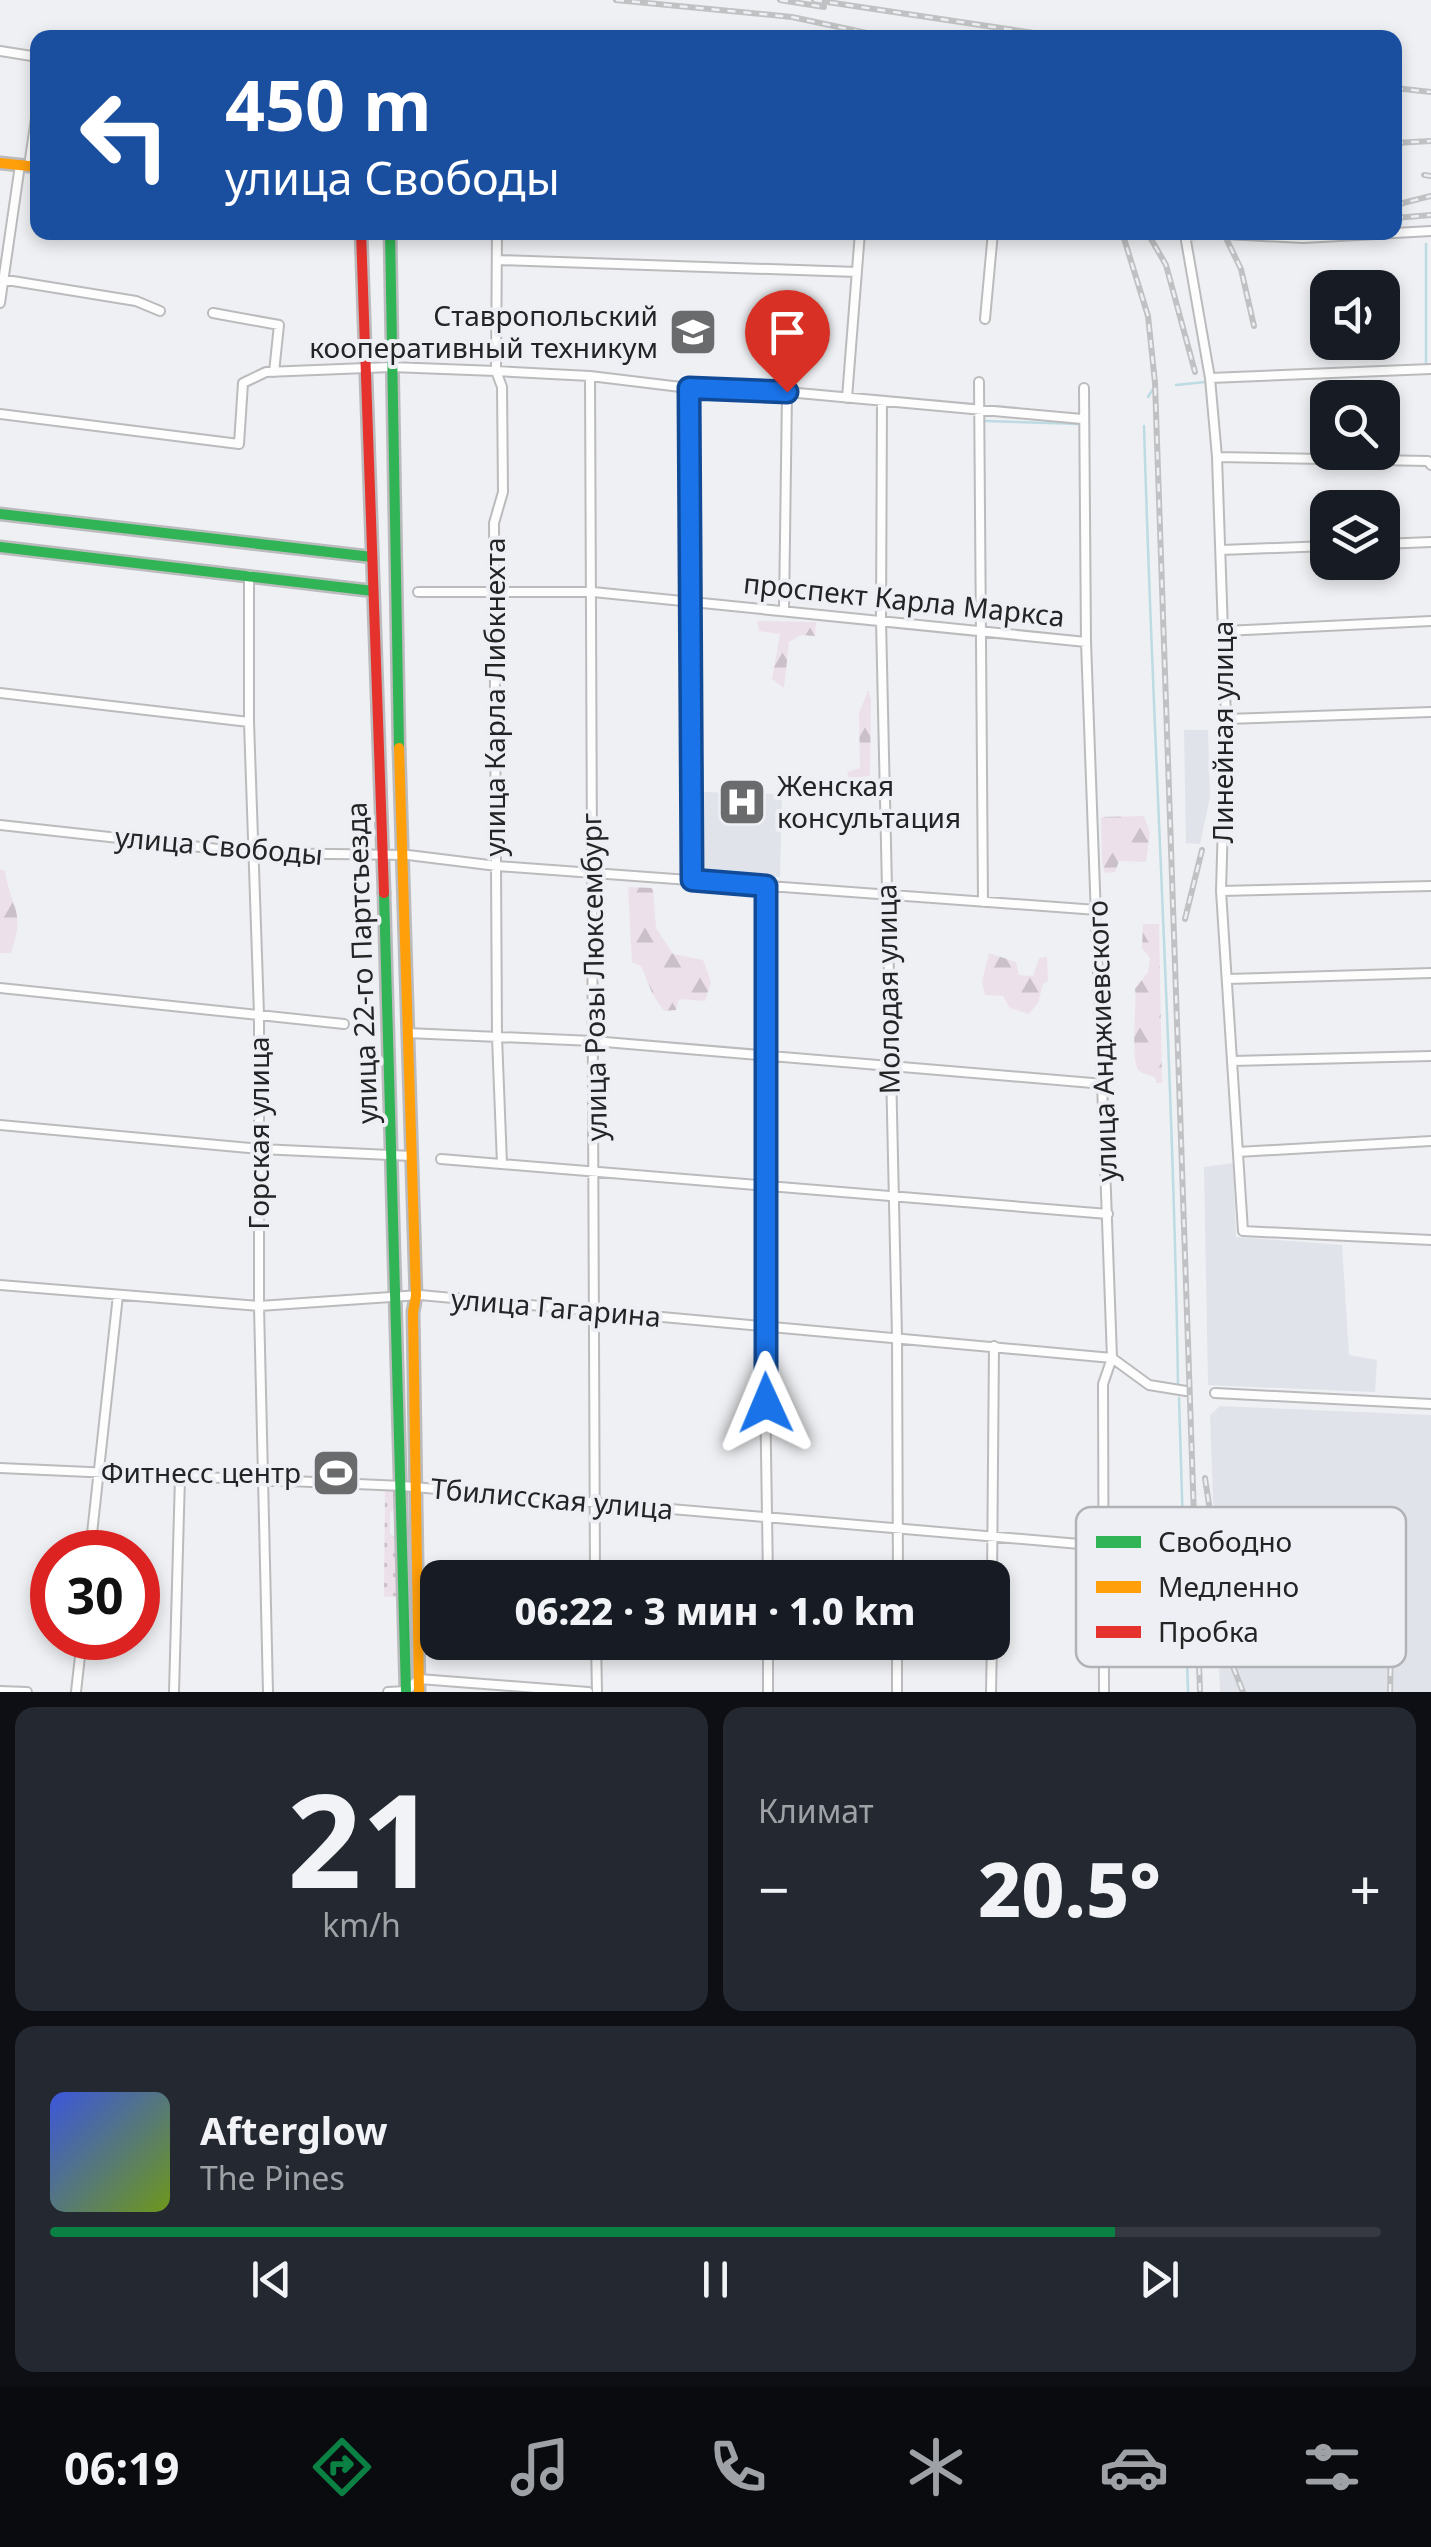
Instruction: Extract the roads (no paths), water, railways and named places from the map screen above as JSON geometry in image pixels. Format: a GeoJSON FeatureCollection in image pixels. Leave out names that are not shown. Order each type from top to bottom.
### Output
{"type":"FeatureCollection","features":[{"type":"Feature","properties":{"kind":"main road"},"geometry":{"type":"LineString","coordinates":[[0,162],[28,166]]}},
{"type":"Feature","properties":{"kind":"main road","name":"улица 22-го Партсъезда"},"geometry":{"type":"LineString","coordinates":[[361,240],[398,1287],[395,1299],[406,1692]]}},
{"type":"Feature","properties":{"kind":"main road","name":"улица 22-го Партсъезда"},"geometry":{"type":"LineString","coordinates":[[390,240],[394,603],[416,1296],[413,1312],[419,1686]]}},
{"type":"Feature","properties":{"kind":"main road"},"geometry":{"type":"LineString","coordinates":[[0,514],[372,557]]}},
{"type":"Feature","properties":{"kind":"main road"},"geometry":{"type":"LineString","coordinates":[[0,548],[373,591]]}},
{"type":"Feature","properties":{"kind":"street"},"geometry":{"type":"LineString","coordinates":[[0,51],[30,55]]}},
{"type":"Feature","properties":{"kind":"street"},"geometry":{"type":"LineString","coordinates":[[0,303],[28,166]]}},
{"type":"Feature","properties":{"kind":"street","name":"Линейная улица"},"geometry":{"type":"LineString","coordinates":[[1402,233],[1431,232]]}},
{"type":"Feature","properties":{"kind":"street","name":"улица Карла Либкнехта"},"geometry":{"type":"LineString","coordinates":[[497,240],[496,372],[502,387],[503,492],[494,522],[497,1037],[502,1164]]}},
{"type":"Feature","properties":{"kind":"street"},"geometry":{"type":"LineString","coordinates":[[847,398],[859,240]]}},
{"type":"Feature","properties":{"kind":"street"},"geometry":{"type":"LineString","coordinates":[[986,319],[991,240]]}},
{"type":"Feature","properties":{"kind":"street","name":"Линейная улица"},"geometry":{"type":"LineString","coordinates":[[1186,240],[1210,378],[1218,457],[1226,719],[1222,891],[1243,1231],[1431,1240]]}},
{"type":"Feature","properties":{"kind":"street"},"geometry":{"type":"LineString","coordinates":[[497,260],[857,272]]}},
{"type":"Feature","properties":{"kind":"street"},"geometry":{"type":"LineString","coordinates":[[2,279],[136,301],[160,311]]}},
{"type":"Feature","properties":{"kind":"street"},"geometry":{"type":"LineString","coordinates":[[213,313],[279,325],[274,372]]}},
{"type":"Feature","properties":{"kind":"street"},"geometry":{"type":"LineString","coordinates":[[0,414],[239,444],[243,383],[274,372],[392,368],[590,376],[689,388],[787,392],[1082,419]]}},
{"type":"Feature","properties":{"kind":"street"},"geometry":{"type":"LineString","coordinates":[[1210,378],[1431,369]]}},
{"type":"Feature","properties":{"kind":"street","name":"улица Розы Люксембург"},"geometry":{"type":"LineString","coordinates":[[590,376],[596,1560]]}},
{"type":"Feature","properties":{"kind":"street"},"geometry":{"type":"LineString","coordinates":[[979,382],[982,902]]}},
{"type":"Feature","properties":{"kind":"street"},"geometry":{"type":"LineString","coordinates":[[689,388],[692,880]]}},
{"type":"Feature","properties":{"kind":"street","name":"улица Анджиевского"},"geometry":{"type":"LineString","coordinates":[[1084,388],[1086,642],[1112,1358],[1102,1384],[1103,1507]]}},
{"type":"Feature","properties":{"kind":"street"},"geometry":{"type":"LineString","coordinates":[[784,610],[787,392]]}},
{"type":"Feature","properties":{"kind":"street","name":"Молодая улица"},"geometry":{"type":"LineString","coordinates":[[882,401],[881,620],[897,1337],[898,1560]]}},
{"type":"Feature","properties":{"kind":"street"},"geometry":{"type":"LineString","coordinates":[[1218,457],[1431,465]]}},
{"type":"Feature","properties":{"kind":"street"},"geometry":{"type":"LineString","coordinates":[[1400,543],[1431,542]]}},
{"type":"Feature","properties":{"kind":"street"},"geometry":{"type":"LineString","coordinates":[[1222,550],[1310,547]]}},
{"type":"Feature","properties":{"kind":"street","name":"Горская улица"},"geometry":{"type":"LineString","coordinates":[[249,575],[268,1692]]}},
{"type":"Feature","properties":{"kind":"street","name":"проспект Карла Маркса"},"geometry":{"type":"LineString","coordinates":[[418,592],[593,592],[1086,642]]}},
{"type":"Feature","properties":{"kind":"street"},"geometry":{"type":"LineString","coordinates":[[1224,631],[1431,622]]}},
{"type":"Feature","properties":{"kind":"street"},"geometry":{"type":"LineString","coordinates":[[0,693],[249,722]]}},
{"type":"Feature","properties":{"kind":"street"},"geometry":{"type":"LineString","coordinates":[[1226,719],[1431,712]]}},
{"type":"Feature","properties":{"kind":"street","name":"улица Свободы"},"geometry":{"type":"LineString","coordinates":[[0,825],[255,853],[403,855],[497,866],[1097,910]]}},
{"type":"Feature","properties":{"kind":"street"},"geometry":{"type":"LineString","coordinates":[[766,886],[764,1326],[768,1560]]}},
{"type":"Feature","properties":{"kind":"street"},"geometry":{"type":"LineString","coordinates":[[1222,891],[1431,886]]}},
{"type":"Feature","properties":{"kind":"street"},"geometry":{"type":"LineString","coordinates":[[1227,979],[1431,973]]}},
{"type":"Feature","properties":{"kind":"street"},"geometry":{"type":"LineString","coordinates":[[0,988],[344,1024]]}},
{"type":"Feature","properties":{"kind":"street"},"geometry":{"type":"LineString","coordinates":[[407,1033],[593,1041],[1104,1084]]}},
{"type":"Feature","properties":{"kind":"street"},"geometry":{"type":"LineString","coordinates":[[1232,1061],[1431,1056]]}},
{"type":"Feature","properties":{"kind":"street"},"geometry":{"type":"LineString","coordinates":[[0,1125],[260,1149],[412,1156]]}},
{"type":"Feature","properties":{"kind":"street"},"geometry":{"type":"LineString","coordinates":[[1238,1152],[1431,1141]]}},
{"type":"Feature","properties":{"kind":"street"},"geometry":{"type":"LineString","coordinates":[[441,1159],[1108,1214]]}},
{"type":"Feature","properties":{"kind":"street","name":"улица Гагарина"},"geometry":{"type":"LineString","coordinates":[[0,1285],[259,1306],[416,1296],[1112,1358]]}},
{"type":"Feature","properties":{"kind":"street"},"geometry":{"type":"LineString","coordinates":[[92,1530],[118,1295]]}},
{"type":"Feature","properties":{"kind":"street"},"geometry":{"type":"LineString","coordinates":[[992,1560],[994,1346]]}},
{"type":"Feature","properties":{"kind":"street"},"geometry":{"type":"LineString","coordinates":[[1112,1358],[1149,1385],[1186,1391]]}},
{"type":"Feature","properties":{"kind":"street"},"geometry":{"type":"LineString","coordinates":[[1215,1393],[1431,1404]]}},
{"type":"Feature","properties":{"kind":"street","name":"Тбилисская улица"},"geometry":{"type":"LineString","coordinates":[[0,1468],[402,1486],[1076,1544]]}},
{"type":"Feature","properties":{"kind":"street"},"geometry":{"type":"LineString","coordinates":[[174,1692],[180,1478]]}},
{"type":"Feature","properties":{"kind":"street"},"geometry":{"type":"LineString","coordinates":[[76,1692],[80,1660]]}},
{"type":"Feature","properties":{"kind":"street"},"geometry":{"type":"LineString","coordinates":[[596,1660],[597,1692]]}},
{"type":"Feature","properties":{"kind":"street"},"geometry":{"type":"LineString","coordinates":[[768,1660],[768,1692]]}},
{"type":"Feature","properties":{"kind":"street"},"geometry":{"type":"LineString","coordinates":[[897,1660],[897,1692]]}},
{"type":"Feature","properties":{"kind":"street"},"geometry":{"type":"LineString","coordinates":[[991,1692],[992,1660]]}},
{"type":"Feature","properties":{"kind":"street","name":"улица Анджиевского"},"geometry":{"type":"LineString","coordinates":[[1104,1667],[1104,1692]]}},
{"type":"Feature","properties":{"kind":"street"},"geometry":{"type":"LineString","coordinates":[[388,1692],[406,1692],[419,1686],[588,1692]]}},
{"type":"Feature","properties":{"kind":"street"},"geometry":{"type":"LineString","coordinates":[[0,1691],[27,1692]]}},
{"type":"Feature","properties":{"kind":"waterway"},"geometry":{"type":"LineString","coordinates":[[1426,244],[1426,364]]}},
{"type":"Feature","properties":{"kind":"waterway"},"geometry":{"type":"LineString","coordinates":[[1176,385],[1205,382]]}},
{"type":"Feature","properties":{"kind":"waterway"},"geometry":{"type":"LineString","coordinates":[[1148,397],[1153,389]]}},
{"type":"Feature","properties":{"kind":"waterway"},"geometry":{"type":"LineString","coordinates":[[986,421],[1079,424]]}},
{"type":"Feature","properties":{"kind":"waterway"},"geometry":{"type":"LineString","coordinates":[[1144,426],[1178,1383]]}},
{"type":"Feature","properties":{"kind":"waterway"},"geometry":{"type":"LineString","coordinates":[[1179,1398],[1182,1507]]}},
{"type":"Feature","properties":{"kind":"waterway"},"geometry":{"type":"LineString","coordinates":[[1187,1667],[1188,1692]]}},
{"type":"Feature","properties":{"kind":"railway"},"geometry":{"type":"LineString","coordinates":[[616,0],[792,17],[853,30]]}},
{"type":"Feature","properties":{"kind":"railway"},"geometry":{"type":"LineString","coordinates":[[780,0],[824,7]]}},
{"type":"Feature","properties":{"kind":"railway"},"geometry":{"type":"LineString","coordinates":[[814,0],[1014,30]]}},
{"type":"Feature","properties":{"kind":"railway"},"geometry":{"type":"LineString","coordinates":[[1402,89],[1431,92]]}},
{"type":"Feature","properties":{"kind":"railway"},"geometry":{"type":"LineString","coordinates":[[1402,143],[1431,141]]}},
{"type":"Feature","properties":{"kind":"railway"},"geometry":{"type":"LineString","coordinates":[[1424,175],[1431,176]]}},
{"type":"Feature","properties":{"kind":"railway"},"geometry":{"type":"LineString","coordinates":[[1402,203],[1431,196]]}},
{"type":"Feature","properties":{"kind":"railway"},"geometry":{"type":"LineString","coordinates":[[1402,217],[1431,215]]}},
{"type":"Feature","properties":{"kind":"railway"},"geometry":{"type":"LineString","coordinates":[[1124,240],[1148,316],[1155,383],[1194,1507]]}},
{"type":"Feature","properties":{"kind":"railway"},"geometry":{"type":"LineString","coordinates":[[1152,240],[1166,265],[1195,372]]}},
{"type":"Feature","properties":{"kind":"railway"},"geometry":{"type":"LineString","coordinates":[[1227,240],[1241,269],[1254,326]]}},
{"type":"Feature","properties":{"kind":"railway"},"geometry":{"type":"LineString","coordinates":[[1185,919],[1202,850]]}},
{"type":"Feature","properties":{"kind":"railway"},"geometry":{"type":"LineString","coordinates":[[1205,1478],[1209,1507]]}},
{"type":"Feature","properties":{"kind":"railway"},"geometry":{"type":"LineString","coordinates":[[1199,1667],[1200,1692]]}},
{"type":"Feature","properties":{"kind":"railway"},"geometry":{"type":"LineString","coordinates":[[1233,1667],[1243,1692]]}},
{"type":"Feature","properties":{"kind":"railway"},"geometry":{"type":"LineString","coordinates":[[1390,1667],[1390,1692]]}},
{"type":"Feature","properties":{"kind":"place","name":"Ставропольский кооперативный техникум"},"geometry":{"type":"Point","coordinates":[693,332]}},
{"type":"Feature","properties":{"kind":"place","name":"Женская консультация"},"geometry":{"type":"Point","coordinates":[742,802]}},
{"type":"Feature","properties":{"kind":"place","name":"Фитнесс центр"},"geometry":{"type":"Point","coordinates":[336,1473]}}]}
